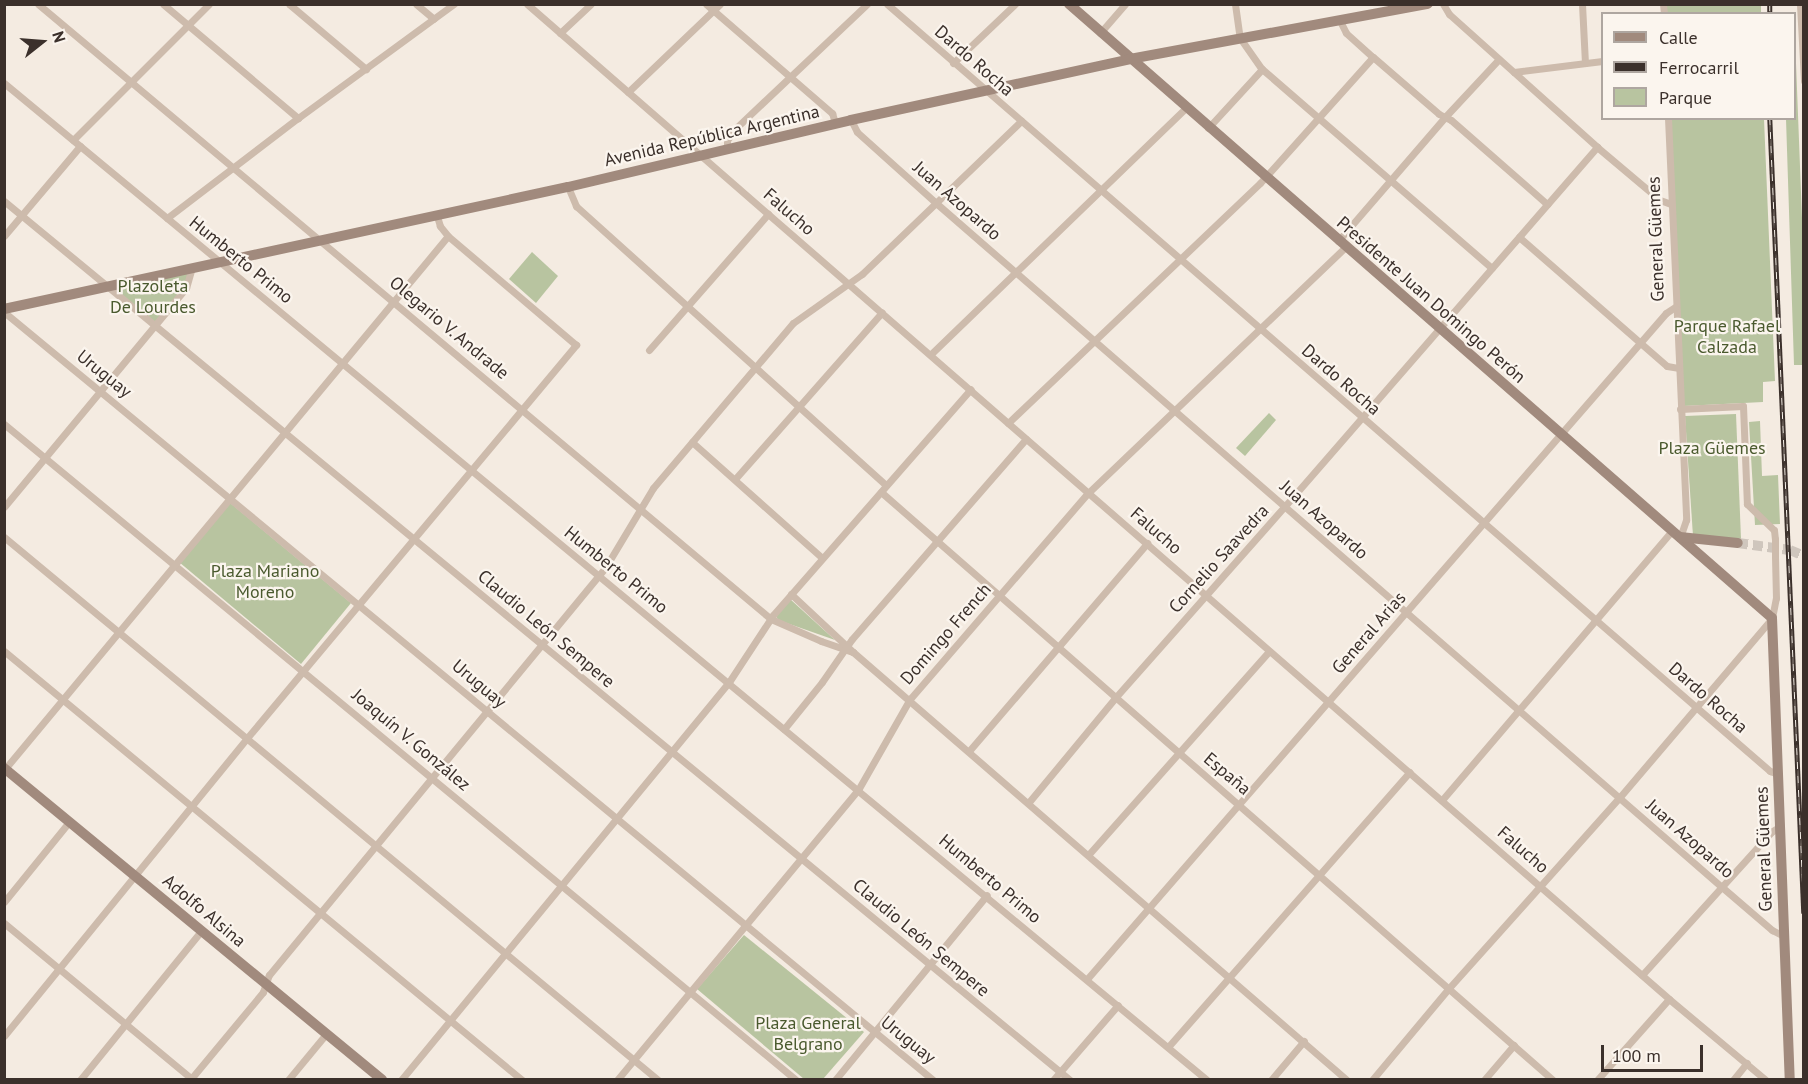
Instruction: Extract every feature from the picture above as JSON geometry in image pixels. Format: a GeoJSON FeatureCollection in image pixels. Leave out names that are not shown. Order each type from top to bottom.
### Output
{"type":"FeatureCollection","features":[{"type":"Feature","properties":{"kind":"street","name":"Olegario V. Andrade"},"geometry":{"type":"LineString","coordinates":[[38,4],[771,619],[853,652],[1029,802],[1347,1080]]}},
{"type":"Feature","properties":{"kind":"street"},"geometry":{"type":"LineString","coordinates":[[163,4],[298,118]]}},
{"type":"Feature","properties":{"kind":"street"},"geometry":{"type":"LineString","coordinates":[[73,140],[209,4]]}},
{"type":"Feature","properties":{"kind":"street"},"geometry":{"type":"LineString","coordinates":[[289,4],[366,69]]}},
{"type":"Feature","properties":{"kind":"street"},"geometry":{"type":"LineString","coordinates":[[416,4],[434,19]]}},
{"type":"Feature","properties":{"kind":"street"},"geometry":{"type":"LineString","coordinates":[[167,218],[453,4]]}},
{"type":"Feature","properties":{"kind":"street","name":"Falucho"},"geometry":{"type":"LineString","coordinates":[[527,4],[1669,999],[1766,1080]]}},
{"type":"Feature","properties":{"kind":"street"},"geometry":{"type":"LineString","coordinates":[[560,33],[591,4]]}},
{"type":"Feature","properties":{"kind":"street"},"geometry":{"type":"LineString","coordinates":[[706,4],[832,113],[835,123]]}},
{"type":"Feature","properties":{"kind":"street"},"geometry":{"type":"LineString","coordinates":[[628,92],[720,4]]}},
{"type":"Feature","properties":{"kind":"street"},"geometry":{"type":"LineString","coordinates":[[727,149],[727,140],[737,126],[867,4]]}},
{"type":"Feature","properties":{"kind":"street","name":"Dardo Rocha"},"geometry":{"type":"LineString","coordinates":[[886,4],[1101,189],[1260,330],[1484,521],[1595,620],[1770,771],[1778,774]]}},
{"type":"Feature","properties":{"kind":"street"},"geometry":{"type":"LineString","coordinates":[[953,63],[1016,4]]}},
{"type":"Feature","properties":{"kind":"street","name":"Presidente Juan Domingo Perón"},"geometry":{"type":"LineString","coordinates":[[1069,4],[1185,108],[1772,618]]}},
{"type":"Feature","properties":{"kind":"street"},"geometry":{"type":"LineString","coordinates":[[1100,33],[1125,4]]}},
{"type":"Feature","properties":{"kind":"street"},"geometry":{"type":"LineString","coordinates":[[1235,4],[1240,38],[1262,69],[1492,268]]}},
{"type":"Feature","properties":{"kind":"street"},"geometry":{"type":"LineString","coordinates":[[1368,4],[1370,16]]}},
{"type":"Feature","properties":{"kind":"street","name":"Avenida República Argentina"},"geometry":{"type":"LineString","coordinates":[[4,311],[568,187],[984,90],[1130,59],[1428,4]]}},
{"type":"Feature","properties":{"kind":"street"},"geometry":{"type":"LineString","coordinates":[[1443,4],[1449,14],[1597,147],[1660,200],[1671,204]]}},
{"type":"Feature","properties":{"kind":"street"},"geometry":{"type":"LineString","coordinates":[[1582,4],[1585,63]]}},
{"type":"Feature","properties":{"kind":"street"},"geometry":{"type":"LineString","coordinates":[[1800,4],[1803,81]]}},
{"type":"Feature","properties":{"kind":"street"},"geometry":{"type":"LineString","coordinates":[[1340,21],[1346,33],[1373,57],[1547,204]]}},
{"type":"Feature","properties":{"kind":"street"},"geometry":{"type":"LineString","coordinates":[[1008,423],[1265,177],[1373,57]]}},
{"type":"Feature","properties":{"kind":"street","name":"Domingo French"},"geometry":{"type":"LineString","coordinates":[[617,1080],[858,790],[910,699],[998,596],[1088,493],[1260,330],[1342,244],[1391,179],[1499,59]]}},
{"type":"Feature","properties":{"kind":"street"},"geometry":{"type":"LineString","coordinates":[[1514,72],[1601,62]]}},
{"type":"Feature","properties":{"kind":"street"},"geometry":{"type":"LineString","coordinates":[[1208,128],[1262,69]]}},
{"type":"Feature","properties":{"kind":"street","name":"Humberto Primo"},"geometry":{"type":"LineString","coordinates":[[4,83],[1208,1080]]}},
{"type":"Feature","properties":{"kind":"street"},"geometry":{"type":"LineString","coordinates":[[931,354],[1185,108]]}},
{"type":"Feature","properties":{"kind":"street","name":"Juan Azopardo"},"geometry":{"type":"LineString","coordinates":[[851,120],[857,132],[936,203],[1723,888],[1772,930],[1784,936]]}},
{"type":"Feature","properties":{"kind":"street","name":"General Güemes"},"geometry":{"type":"LineString","coordinates":[[1668,120],[1686,520],[1676,534]]}},
{"type":"Feature","properties":{"kind":"street"},"geometry":{"type":"LineString","coordinates":[[4,923],[191,1079],[263,992],[269,975],[599,576],[653,488],[755,368],[801,316],[849,284],[1021,121]]}},
{"type":"Feature","properties":{"kind":"street"},"geometry":{"type":"LineString","coordinates":[[4,236],[80,146]]}},
{"type":"Feature","properties":{"kind":"street","name":"Cornelio Saavedra"},"geometry":{"type":"LineString","coordinates":[[1029,802],[1115,698],[1286,506],[1597,147]]}},
{"type":"Feature","properties":{"kind":"street"},"geometry":{"type":"LineString","coordinates":[[568,187],[576,206],[886,485]]}},
{"type":"Feature","properties":{"kind":"street","name":"Claudio León Sempere"},"geometry":{"type":"LineString","coordinates":[[4,201],[1070,1080]]}},
{"type":"Feature","properties":{"kind":"street"},"geometry":{"type":"LineString","coordinates":[[649,350],[768,214]]}},
{"type":"Feature","properties":{"kind":"street"},"geometry":{"type":"LineString","coordinates":[[4,1036],[247,738],[576,345],[448,236],[440,226],[437,216]]}},
{"type":"Feature","properties":{"kind":"street"},"geometry":{"type":"LineString","coordinates":[[5,769],[392,300],[448,236]]}},
{"type":"Feature","properties":{"kind":"street"},"geometry":{"type":"LineString","coordinates":[[1519,237],[1667,366],[1678,368]]}},
{"type":"Feature","properties":{"kind":"street"},"geometry":{"type":"LineString","coordinates":[[4,507],[186,288],[191,270]]}},
{"type":"Feature","properties":{"kind":"street","name":"General Arias"},"geometry":{"type":"LineString","coordinates":[[1087,979],[1560,434],[1666,314],[1675,307]]}},
{"type":"Feature","properties":{"kind":"street","name":"Uruguay"},"geometry":{"type":"LineString","coordinates":[[4,311],[933,1080]]}},
{"type":"Feature","properties":{"kind":"street"},"geometry":{"type":"LineString","coordinates":[[735,479],[882,312]]}},
{"type":"Feature","properties":{"kind":"street"},"geometry":{"type":"LineString","coordinates":[[401,1080],[729,682],[771,619],[791,594],[971,389]]}},
{"type":"Feature","properties":{"kind":"street"},"geometry":{"type":"LineString","coordinates":[[1372,1080],[1449,988],[1619,798],[1772,618],[1776,598],[1774,530],[1748,504],[1743,406],[1680,409]]}},
{"type":"Feature","properties":{"kind":"street","name":"Joaquín V. González"},"geometry":{"type":"LineString","coordinates":[[4,424],[175,563],[796,1080]]}},
{"type":"Feature","properties":{"kind":"street"},"geometry":{"type":"LineString","coordinates":[[784,729],[822,682],[845,648],[1026,439]]}},
{"type":"Feature","properties":{"kind":"street"},"geometry":{"type":"LineString","coordinates":[[692,442],[822,558]]}},
{"type":"Feature","properties":{"kind":"street","name":"España"},"geometry":{"type":"LineString","coordinates":[[881,492],[1553,1080]]}},
{"type":"Feature","properties":{"kind":"street"},"geometry":{"type":"LineString","coordinates":[[1686,520],[1689,528],[1700,539]]}},
{"type":"Feature","properties":{"kind":"street"},"geometry":{"type":"LineString","coordinates":[[1442,800],[1595,620],[1676,534],[1738,543]]}},
{"type":"Feature","properties":{"kind":"street"},"geometry":{"type":"LineString","coordinates":[[4,537],[658,1080]]}},
{"type":"Feature","properties":{"kind":"street"},"geometry":{"type":"LineString","coordinates":[[969,751],[1056,646],[1147,543]]}},
{"type":"Feature","properties":{"kind":"street","name":"Olegario V. Andrade"},"geometry":{"type":"LineString","coordinates":[[791,594],[845,648]]}},
{"type":"Feature","properties":{"kind":"street","name":"General Güemes"},"geometry":{"type":"LineString","coordinates":[[1772,618],[1790,1080]]}},
{"type":"Feature","properties":{"kind":"street"},"geometry":{"type":"LineString","coordinates":[[4,651],[522,1080]]}},
{"type":"Feature","properties":{"kind":"street"},"geometry":{"type":"LineString","coordinates":[[1089,854],[1269,651]]}},
{"type":"Feature","properties":{"kind":"street","name":"Adolfo Alsina"},"geometry":{"type":"LineString","coordinates":[[5,769],[382,1080]]}},
{"type":"Feature","properties":{"kind":"street"},"geometry":{"type":"LineString","coordinates":[[1168,1047],[1410,772]]}},
{"type":"Feature","properties":{"kind":"street"},"geometry":{"type":"LineString","coordinates":[[4,902],[69,822]]}},
{"type":"Feature","properties":{"kind":"street"},"geometry":{"type":"LineString","coordinates":[[1642,975],[1723,888],[1771,832],[1779,827]]}},
{"type":"Feature","properties":{"kind":"street"},"geometry":{"type":"LineString","coordinates":[[835,1080],[987,895]]}},
{"type":"Feature","properties":{"kind":"street"},"geometry":{"type":"LineString","coordinates":[[81,1080],[201,931]]}},
{"type":"Feature","properties":{"kind":"street"},"geometry":{"type":"LineString","coordinates":[[1597,1080],[1669,999]]}},
{"type":"Feature","properties":{"kind":"street"},"geometry":{"type":"LineString","coordinates":[[1053,1080],[1118,1005]]}},
{"type":"Feature","properties":{"kind":"street"},"geometry":{"type":"LineString","coordinates":[[288,1080],[326,1034]]}},
{"type":"Feature","properties":{"kind":"street"},"geometry":{"type":"LineString","coordinates":[[1271,1080],[1304,1041]]}},
{"type":"Feature","properties":{"kind":"street"},"geometry":{"type":"LineString","coordinates":[[1484,1080],[1514,1045]]}},
{"type":"Feature","properties":{"kind":"street"},"geometry":{"type":"LineString","coordinates":[[1733,1080],[1747,1063]]}},
{"type":"Feature","properties":{"kind":"green space"},"geometry":{"type":"Polygon","coordinates":[[[1666,5],[1761,5],[1761,12],[1667,12],[1666,5]]]}},
{"type":"Feature","properties":{"kind":"green space"},"geometry":{"type":"Polygon","coordinates":[[[1796,63],[1803,244],[1803,365],[1794,365],[1786,120],[1796,120],[1796,63]]]}},
{"type":"Feature","properties":{"kind":"green space","name":"Parque Rafael Calzada"},"geometry":{"type":"Polygon","coordinates":[[[1671,120],[1764,120],[1775,381],[1763,382],[1763,402],[1684,406],[1671,120]]]}},
{"type":"Feature","properties":{"kind":"green space"},"geometry":{"type":"Polygon","coordinates":[[[532,252],[558,276],[536,303],[509,279],[532,252]]]}},
{"type":"Feature","properties":{"kind":"green space","name":"Plazoleta De Lourdes"},"geometry":{"type":"Polygon","coordinates":[[[191,270],[191,278],[156,325],[109,287],[191,270]]]}},
{"type":"Feature","properties":{"kind":"green space"},"geometry":{"type":"Polygon","coordinates":[[[1269,413],[1276,420],[1245,456],[1236,448],[1269,413]]]}},
{"type":"Feature","properties":{"kind":"green space","name":"Plaza Güemes"},"geometry":{"type":"Polygon","coordinates":[[[1736,414],[1741,539],[1693,536],[1685,416],[1736,414]]]}},
{"type":"Feature","properties":{"kind":"green space"},"geometry":{"type":"Polygon","coordinates":[[[1760,421],[1762,476],[1778,475],[1780,524],[1755,525],[1749,422],[1760,421]]]}},
{"type":"Feature","properties":{"kind":"green space","name":"Plaza Mariano Moreno"},"geometry":{"type":"Polygon","coordinates":[[[229,502],[351,603],[301,664],[179,562],[229,502]]]}},
{"type":"Feature","properties":{"kind":"green space"},"geometry":{"type":"Polygon","coordinates":[[[790,599],[835,640],[778,620],[776,616],[790,599]]]}},
{"type":"Feature","properties":{"kind":"green space","name":"Plaza General Belgrano"},"geometry":{"type":"Polygon","coordinates":[[[744,935],[864,1032],[823,1079],[804,1079],[697,989],[744,935]]]}},
{"type":"Feature","properties":{"kind":"tunnel"},"geometry":{"type":"LineString","coordinates":[[1738,543],[1790,550],[1804,556]]}},
{"type":"Feature","properties":{"kind":"railway"},"geometry":{"type":"LineString","coordinates":[[1770,4],[1770,12]]}},
{"type":"Feature","properties":{"kind":"railway"},"geometry":{"type":"LineString","coordinates":[[1770,120],[1804,913]]}}]}
